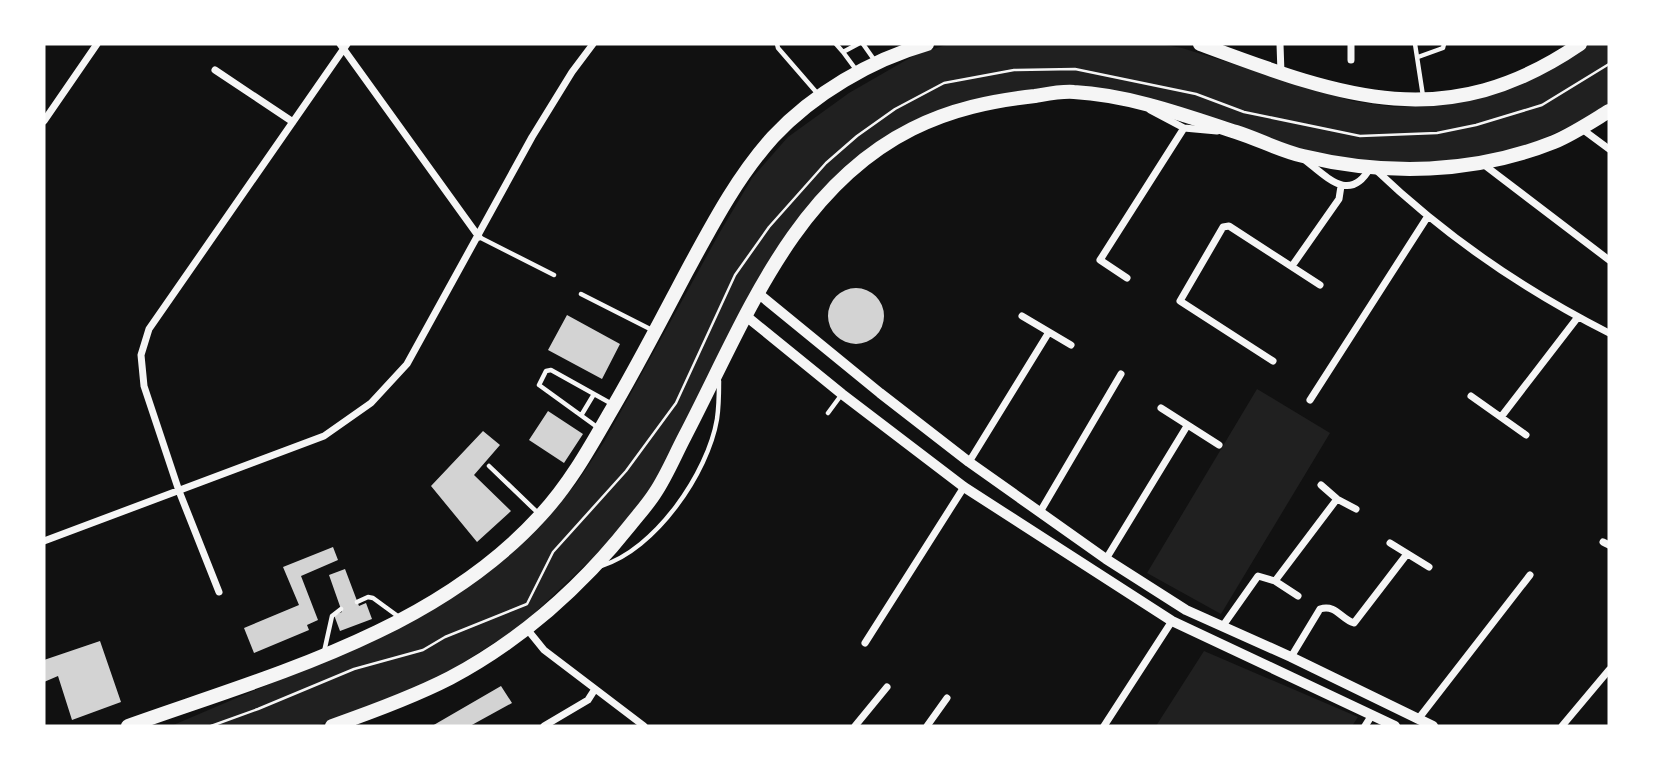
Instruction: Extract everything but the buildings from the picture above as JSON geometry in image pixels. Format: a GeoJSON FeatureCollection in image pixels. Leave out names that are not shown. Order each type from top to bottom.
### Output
{"type":"FeatureCollection","features":[{"type":"Feature","properties":{"kind":"main road"},"geometry":{"type":"LineString","coordinates":[[128,726],[249,683],[402,620],[474,576],[504,552],[541,516],[564,488],[615,405],[711,227],[740,179],[774,136],[820,97],[900,47],[927,44]]}},
{"type":"Feature","properties":{"kind":"main road"},"geometry":{"type":"LineString","coordinates":[[1200,44],[1281,74],[1352,94],[1385,99],[1424,100],[1473,93],[1509,82],[1539,69],[1580,44]]}},
{"type":"Feature","properties":{"kind":"main road"},"geometry":{"type":"LineString","coordinates":[[332,726],[451,678],[527,629],[568,593],[615,544],[655,493],[746,316],[790,239],[844,176],[878,149],[913,129],[956,110],[990,101],[1071,91],[1141,104],[1236,132],[1299,155],[1372,168],[1433,168],[1483,164],[1535,149],[1581,128],[1609,111]]}},
{"type":"Feature","properties":{"kind":"main road"},"geometry":{"type":"LineString","coordinates":[[154,726],[193,712],[249,683]]}},
{"type":"Feature","properties":{"kind":"street"},"geometry":{"type":"LineString","coordinates":[[44,121],[97,44]]}},
{"type":"Feature","properties":{"kind":"street"},"geometry":{"type":"LineString","coordinates":[[44,541],[324,436],[371,403],[407,365],[533,137],[572,72],[593,44]]}},
{"type":"Feature","properties":{"kind":"street"},"geometry":{"type":"LineString","coordinates":[[1280,44],[1281,74]]}},
{"type":"Feature","properties":{"kind":"street"},"geometry":{"type":"LineString","coordinates":[[1351,44],[1351,60]]}},
{"type":"Feature","properties":{"kind":"street"},"geometry":{"type":"LineString","coordinates":[[219,592],[179,491],[144,386],[141,355],[149,329],[344,45],[478,237]]}},
{"type":"Feature","properties":{"kind":"street"},"geometry":{"type":"LineString","coordinates":[[215,69],[293,122]]}},
{"type":"Feature","properties":{"kind":"street"},"geometry":{"type":"LineString","coordinates":[[1141,104],[1158,116],[1184,128],[1236,132]]}},
{"type":"Feature","properties":{"kind":"street"},"geometry":{"type":"LineString","coordinates":[[1128,278],[1100,260],[1184,128]]}},
{"type":"Feature","properties":{"kind":"street"},"geometry":{"type":"LineString","coordinates":[[1581,128],[1609,149]]}},
{"type":"Feature","properties":{"kind":"street"},"geometry":{"type":"LineString","coordinates":[[1299,155],[1341,186],[1362,182],[1372,168],[1427,216],[1496,266],[1609,333]]}},
{"type":"Feature","properties":{"kind":"street"},"geometry":{"type":"LineString","coordinates":[[1483,164],[1609,260]]}},
{"type":"Feature","properties":{"kind":"street"},"geometry":{"type":"LineString","coordinates":[[1292,266],[1339,199],[1341,186]]}},
{"type":"Feature","properties":{"kind":"street"},"geometry":{"type":"LineString","coordinates":[[1310,400],[1427,216]]}},
{"type":"Feature","properties":{"kind":"street"},"geometry":{"type":"LineString","coordinates":[[1273,361],[1180,299],[1226,225],[1320,285]]}},
{"type":"Feature","properties":{"kind":"street"},"geometry":{"type":"LineString","coordinates":[[759,293],[969,462],[1106,559],[1186,610],[1433,726]]}},
{"type":"Feature","properties":{"kind":"street"},"geometry":{"type":"LineString","coordinates":[[746,316],[842,394],[964,487],[1172,621],[1395,726]]}},
{"type":"Feature","properties":{"kind":"street"},"geometry":{"type":"LineString","coordinates":[[1021,316],[1070,345]]}},
{"type":"Feature","properties":{"kind":"street"},"geometry":{"type":"LineString","coordinates":[[1501,418],[1578,317]]}},
{"type":"Feature","properties":{"kind":"street"},"geometry":{"type":"LineString","coordinates":[[969,462],[1049,332]]}},
{"type":"Feature","properties":{"kind":"street"},"geometry":{"type":"LineString","coordinates":[[1040,512],[1121,374]]}},
{"type":"Feature","properties":{"kind":"street"},"geometry":{"type":"LineString","coordinates":[[866,412],[880,393]]}},
{"type":"Feature","properties":{"kind":"street"},"geometry":{"type":"LineString","coordinates":[[1471,396],[1526,435]]}},
{"type":"Feature","properties":{"kind":"street"},"geometry":{"type":"LineString","coordinates":[[1161,408],[1219,445]]}},
{"type":"Feature","properties":{"kind":"street"},"geometry":{"type":"LineString","coordinates":[[1106,559],[1187,426]]}},
{"type":"Feature","properties":{"kind":"street"},"geometry":{"type":"LineString","coordinates":[[1321,485],[1337,499],[1356,509]]}},
{"type":"Feature","properties":{"kind":"street"},"geometry":{"type":"LineString","coordinates":[[865,643],[964,487]]}},
{"type":"Feature","properties":{"kind":"street"},"geometry":{"type":"LineString","coordinates":[[1275,581],[1337,499]]}},
{"type":"Feature","properties":{"kind":"street"},"geometry":{"type":"LineString","coordinates":[[1390,543],[1429,567]]}},
{"type":"Feature","properties":{"kind":"street"},"geometry":{"type":"LineString","coordinates":[[1291,657],[1320,609],[1333,608],[1349,621],[1359,619],[1407,554]]}},
{"type":"Feature","properties":{"kind":"street"},"geometry":{"type":"LineString","coordinates":[[1419,718],[1530,575]]}},
{"type":"Feature","properties":{"kind":"street"},"geometry":{"type":"LineString","coordinates":[[1222,627],[1255,578],[1261,576],[1275,581],[1298,596]]}},
{"type":"Feature","properties":{"kind":"street"},"geometry":{"type":"LineString","coordinates":[[1104,726],[1172,621]]}},
{"type":"Feature","properties":{"kind":"street"},"geometry":{"type":"LineString","coordinates":[[527,629],[544,650],[644,726]]}},
{"type":"Feature","properties":{"kind":"street"},"geometry":{"type":"LineString","coordinates":[[1562,726],[1609,670]]}},
{"type":"Feature","properties":{"kind":"street"},"geometry":{"type":"LineString","coordinates":[[855,726],[887,687]]}},
{"type":"Feature","properties":{"kind":"street"},"geometry":{"type":"LineString","coordinates":[[544,726],[588,700],[595,690]]}},
{"type":"Feature","properties":{"kind":"street"},"geometry":{"type":"LineString","coordinates":[[927,726],[947,698]]}},
{"type":"Feature","properties":{"kind":"street"},"geometry":{"type":"LineString","coordinates":[[1365,726],[1372,715]]}},
{"type":"Feature","properties":{"kind":"lane"},"geometry":{"type":"LineString","coordinates":[[777,44],[820,97]]}},
{"type":"Feature","properties":{"kind":"lane"},"geometry":{"type":"LineString","coordinates":[[836,44],[859,73]]}},
{"type":"Feature","properties":{"kind":"lane"},"geometry":{"type":"LineString","coordinates":[[843,52],[858,44]]}},
{"type":"Feature","properties":{"kind":"lane"},"geometry":{"type":"LineString","coordinates":[[863,44],[876,62]]}},
{"type":"Feature","properties":{"kind":"lane"},"geometry":{"type":"LineString","coordinates":[[1415,44],[1424,100]]}},
{"type":"Feature","properties":{"kind":"lane"},"geometry":{"type":"LineString","coordinates":[[1418,57],[1443,48],[1444,44]]}},
{"type":"Feature","properties":{"kind":"lane"},"geometry":{"type":"LineString","coordinates":[[478,237],[554,275]]}},
{"type":"Feature","properties":{"kind":"lane"},"geometry":{"type":"LineString","coordinates":[[581,294],[655,331]]}},
{"type":"Feature","properties":{"kind":"lane"},"geometry":{"type":"LineString","coordinates":[[600,430],[582,414],[541,387],[539,382],[546,371],[551,370],[615,405]]}},
{"type":"Feature","properties":{"kind":"lane"},"geometry":{"type":"LineString","coordinates":[[590,569],[610,563],[648,539],[687,491],[700,469],[717,421],[719,370]]}},
{"type":"Feature","properties":{"kind":"lane"},"geometry":{"type":"LineString","coordinates":[[582,414],[594,394]]}},
{"type":"Feature","properties":{"kind":"lane"},"geometry":{"type":"LineString","coordinates":[[828,413],[842,394]]}},
{"type":"Feature","properties":{"kind":"lane"},"geometry":{"type":"LineString","coordinates":[[489,466],[541,516]]}},
{"type":"Feature","properties":{"kind":"lane"},"geometry":{"type":"LineString","coordinates":[[357,602],[368,597],[373,598],[402,620]]}},
{"type":"Feature","properties":{"kind":"lane"},"geometry":{"type":"LineString","coordinates":[[323,654],[332,617],[341,609]]}},
{"type":"Feature","properties":{"kind":"path"},"geometry":{"type":"LineString","coordinates":[[211,726],[354,669],[423,650],[445,637],[527,604],[553,552],[626,471],[676,403],[735,275],[769,227],[826,163],[857,136],[895,109],[944,83],[1014,70],[1075,69],[1196,94],[1244,111],[1360,136],[1437,133],[1500,119],[1542,105],[1609,64]]}},
{"type":"Feature","properties":{"kind":"shaded area"},"geometry":{"type":"Polygon","coordinates":[[[949,44],[1160,44],[1182,48],[1352,101],[1394,107],[1441,104],[1555,67],[1590,44],[1609,44],[1609,104],[1577,123],[1531,144],[1482,158],[1395,164],[1314,153],[1141,97],[999,94],[958,103],[932,114],[883,139],[845,166],[813,201],[755,289],[649,492],[607,544],[522,625],[453,669],[410,690],[316,726],[171,726],[392,632],[446,601],[506,557],[536,529],[576,484],[604,442],[752,178],[788,137],[849,93],[915,55],[949,44]]]}},
{"type":"Feature","properties":{"kind":"shaded area"},"geometry":{"type":"Polygon","coordinates":[[[1257,389],[1330,433],[1221,614],[1147,573],[1257,389]]]}},
{"type":"Feature","properties":{"kind":"shaded area"},"geometry":{"type":"Polygon","coordinates":[[[1204,651],[1358,717],[1352,726],[1156,726],[1204,651]]]}}]}
